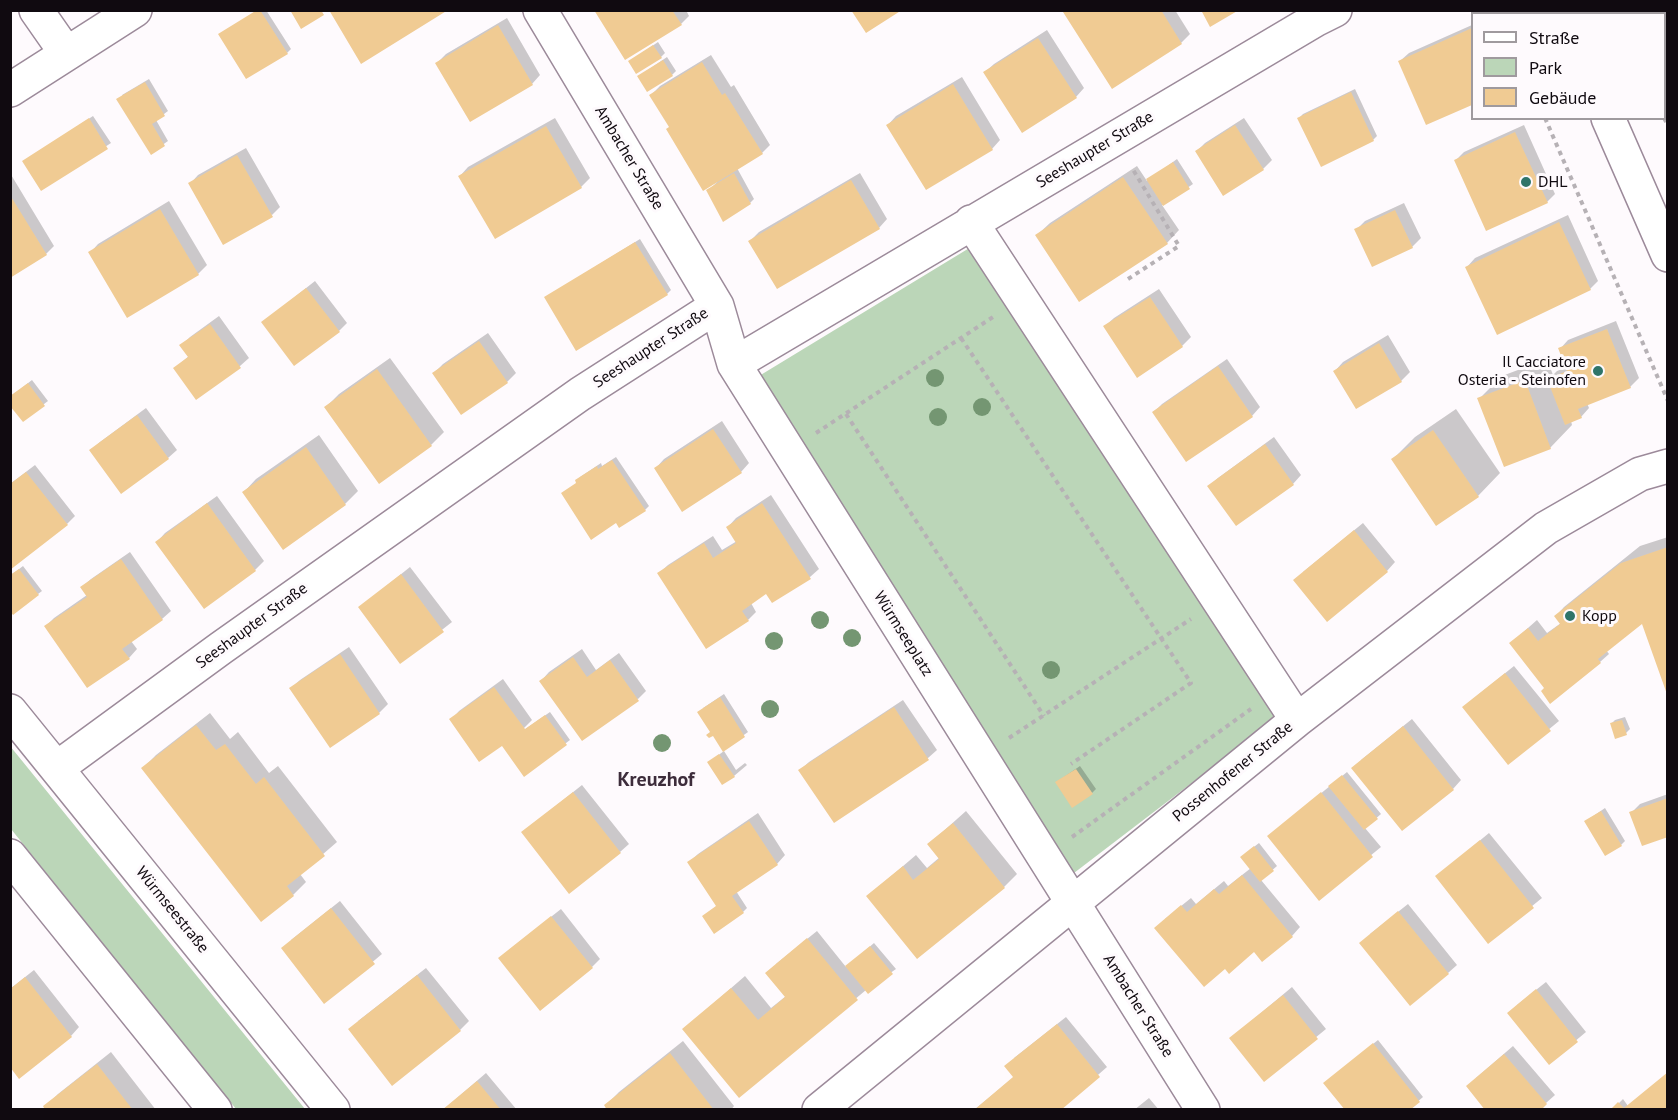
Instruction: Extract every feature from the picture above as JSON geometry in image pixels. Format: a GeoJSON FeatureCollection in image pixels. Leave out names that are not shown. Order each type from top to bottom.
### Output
{"type":"FeatureCollection","features":[{"type":"Feature","properties":{"kind":"street"},"geometry":{"type":"LineString","coordinates":[[36,10],[66,53]]}},
{"type":"Feature","properties":{"kind":"street"},"geometry":{"type":"LineString","coordinates":[[10,90],[135,10]]}},
{"type":"Feature","properties":{"kind":"street","name":"Ambacher Straße"},"geometry":{"type":"LineString","coordinates":[[540,10],[717,306]]}},
{"type":"Feature","properties":{"kind":"street","name":"Seeshaupter Straße"},"geometry":{"type":"LineString","coordinates":[[57,768],[211,655],[580,394],[717,306],[734,364],[971,222],[1314,20],[1335,10]]}},
{"type":"Feature","properties":{"kind":"street"},"geometry":{"type":"LineString","coordinates":[[1609,120],[1665,243]]}},
{"type":"Feature","properties":{"kind":"street"},"geometry":{"type":"LineString","coordinates":[[971,222],[1297,720]]}},
{"type":"Feature","properties":{"kind":"street","name":"Würmseeplatz"},"geometry":{"type":"LineString","coordinates":[[734,364],[1074,903]]}},
{"type":"Feature","properties":{"kind":"street","name":"Possenhofener Straße"},"geometry":{"type":"LineString","coordinates":[[819,1110],[1297,720],[1546,528],[1640,474],[1668,466]]}},
{"type":"Feature","properties":{"kind":"street","name":"Würmseestraße"},"geometry":{"type":"LineString","coordinates":[[10,711],[333,1110]]}},
{"type":"Feature","properties":{"kind":"street"},"geometry":{"type":"LineString","coordinates":[[10,856],[215,1110]]}},
{"type":"Feature","properties":{"kind":"street","name":"Ambacher Straße"},"geometry":{"type":"LineString","coordinates":[[1074,903],[1203,1110]]}},
{"type":"Feature","properties":{"kind":"path"},"geometry":{"type":"LineString","coordinates":[[1546,120],[1668,400]]}},
{"type":"Feature","properties":{"kind":"path"},"geometry":{"type":"LineString","coordinates":[[1114,139],[1179,246],[1128,279]]}},
{"type":"Feature","properties":{"kind":"path"},"geometry":{"type":"LineString","coordinates":[[788,451],[1022,299]]}},
{"type":"Feature","properties":{"kind":"path"},"geometry":{"type":"LineString","coordinates":[[962,338],[1191,683],[1071,764]]}},
{"type":"Feature","properties":{"kind":"path"},"geometry":{"type":"LineString","coordinates":[[846,414],[1044,716]]}},
{"type":"Feature","properties":{"kind":"path"},"geometry":{"type":"LineString","coordinates":[[981,757],[1219,600]]}},
{"type":"Feature","properties":{"kind":"path"},"geometry":{"type":"LineString","coordinates":[[1044,857],[1278,690]]}},
{"type":"Feature","properties":{"kind":"green space"},"geometry":{"type":"Polygon","coordinates":[[[971,247],[1278,717],[1074,873],[759,376],[971,247]]]}},
{"type":"Feature","properties":{"kind":"green space"},"geometry":{"type":"Polygon","coordinates":[[[10,746],[305,1109],[236,1109],[11,829],[10,746]]]}},
{"type":"Feature","properties":{"kind":"building"},"geometry":{"type":"Polygon","coordinates":[[[260,10],[288,54],[246,79],[218,34],[260,10]]]}},
{"type":"Feature","properties":{"kind":"building"},"geometry":{"type":"Polygon","coordinates":[[[290,10],[321,10],[324,15],[301,29],[290,10]]]}},
{"type":"Feature","properties":{"kind":"building"},"geometry":{"type":"Polygon","coordinates":[[[329,10],[448,10],[361,64],[329,10]]]}},
{"type":"Feature","properties":{"kind":"building"},"geometry":{"type":"Polygon","coordinates":[[[594,10],[672,10],[682,25],[625,60],[594,10]]]}},
{"type":"Feature","properties":{"kind":"building"},"geometry":{"type":"Polygon","coordinates":[[[851,10],[902,10],[866,33],[851,10]]]}},
{"type":"Feature","properties":{"kind":"building"},"geometry":{"type":"Polygon","coordinates":[[[1066,10],[1161,10],[1182,44],[1112,89],[1063,12],[1066,10]]]}},
{"type":"Feature","properties":{"kind":"building"},"geometry":{"type":"Polygon","coordinates":[[[1201,10],[1239,10],[1210,27],[1201,10]]]}},
{"type":"Feature","properties":{"kind":"building"},"geometry":{"type":"Polygon","coordinates":[[[498,25],[533,85],[470,122],[435,63],[498,25]]]}},
{"type":"Feature","properties":{"kind":"building"},"geometry":{"type":"Polygon","coordinates":[[[1471,28],[1471,105],[1426,125],[1398,61],[1471,28]]]}},
{"type":"Feature","properties":{"kind":"building"},"geometry":{"type":"Polygon","coordinates":[[[1038,38],[1077,98],[1022,133],[983,72],[1038,38]]]}},
{"type":"Feature","properties":{"kind":"building"},"geometry":{"type":"Polygon","coordinates":[[[653,45],[662,58],[636,74],[628,61],[653,45]]]}},
{"type":"Feature","properties":{"kind":"building"},"geometry":{"type":"Polygon","coordinates":[[[663,60],[673,76],[647,92],[637,76],[663,60]]]}},
{"type":"Feature","properties":{"kind":"building"},"geometry":{"type":"Polygon","coordinates":[[[702,62],[722,95],[725,93],[763,154],[703,191],[666,129],[669,127],[649,95],[702,62]]]}},
{"type":"Feature","properties":{"kind":"building"},"geometry":{"type":"Polygon","coordinates":[[[145,82],[165,116],[152,124],[165,146],[151,155],[116,99],[145,82]]]}},
{"type":"Feature","properties":{"kind":"building"},"geometry":{"type":"Polygon","coordinates":[[[953,84],[993,150],[926,190],[886,125],[953,84]]]}},
{"type":"Feature","properties":{"kind":"building"},"geometry":{"type":"Polygon","coordinates":[[[1351,92],[1374,141],[1321,167],[1297,118],[1351,92]]]}},
{"type":"Feature","properties":{"kind":"building"},"geometry":{"type":"Polygon","coordinates":[[[89,118],[108,149],[41,191],[22,161],[89,118]]]}},
{"type":"Feature","properties":{"kind":"building"},"geometry":{"type":"Polygon","coordinates":[[[1235,125],[1264,170],[1223,196],[1195,151],[1235,125]]]}},
{"type":"Feature","properties":{"kind":"building"},"geometry":{"type":"Polygon","coordinates":[[[546,126],[582,188],[495,239],[458,176],[546,126]]]}},
{"type":"Feature","properties":{"kind":"building"},"geometry":{"type":"Polygon","coordinates":[[[1515,132],[1548,203],[1486,231],[1454,160],[1515,132]]]}},
{"type":"Feature","properties":{"kind":"building"},"geometry":{"type":"Polygon","coordinates":[[[237,155],[273,217],[223,245],[188,183],[237,155]]]}},
{"type":"Feature","properties":{"kind":"building"},"geometry":{"type":"Polygon","coordinates":[[[1173,162],[1190,189],[1163,206],[1146,179],[1173,162]]]}},
{"type":"Feature","properties":{"kind":"building"},"geometry":{"type":"Polygon","coordinates":[[[734,173],[751,204],[723,222],[706,190],[734,173]]]}},
{"type":"Feature","properties":{"kind":"building"},"geometry":{"type":"Polygon","coordinates":[[[1123,177],[1168,244],[1079,302],[1035,235],[1123,177]]]}},
{"type":"Feature","properties":{"kind":"building"},"geometry":{"type":"Polygon","coordinates":[[[851,180],[880,229],[777,289],[748,241],[851,180]]]}},
{"type":"Feature","properties":{"kind":"building"},"geometry":{"type":"Polygon","coordinates":[[[10,195],[47,255],[10,278],[10,195]]]}},
{"type":"Feature","properties":{"kind":"building"},"geometry":{"type":"Polygon","coordinates":[[[160,209],[199,275],[127,318],[88,252],[160,209]]]}},
{"type":"Feature","properties":{"kind":"building"},"geometry":{"type":"Polygon","coordinates":[[[1395,210],[1413,248],[1372,267],[1354,229],[1395,210]]]}},
{"type":"Feature","properties":{"kind":"building"},"geometry":{"type":"Polygon","coordinates":[[[1559,222],[1591,290],[1497,335],[1465,267],[1559,222]]]}},
{"type":"Feature","properties":{"kind":"building"},"geometry":{"type":"Polygon","coordinates":[[[635,242],[668,295],[576,351],[544,297],[635,242]]]}},
{"type":"Feature","properties":{"kind":"building"},"geometry":{"type":"Polygon","coordinates":[[[306,288],[340,332],[294,366],[261,322],[306,288]]]}},
{"type":"Feature","properties":{"kind":"building"},"geometry":{"type":"Polygon","coordinates":[[[1150,297],[1183,347],[1137,378],[1103,326],[1150,297]]]}},
{"type":"Feature","properties":{"kind":"building"},"geometry":{"type":"Polygon","coordinates":[[[210,324],[241,368],[196,400],[173,368],[188,357],[179,345],[210,324]]]}},
{"type":"Feature","properties":{"kind":"building"},"geometry":{"type":"Polygon","coordinates":[[[1607,329],[1631,388],[1578,409],[1582,418],[1565,425],[1547,379],[1567,371],[1558,348],[1607,329]]]}},
{"type":"Feature","properties":{"kind":"building"},"geometry":{"type":"Polygon","coordinates":[[[479,341],[508,383],[461,415],[432,373],[479,341]]]}},
{"type":"Feature","properties":{"kind":"building"},"geometry":{"type":"Polygon","coordinates":[[[1379,343],[1402,382],[1356,409],[1333,371],[1379,343]]]}},
{"type":"Feature","properties":{"kind":"building"},"geometry":{"type":"Polygon","coordinates":[[[1218,366],[1253,417],[1186,462],[1152,412],[1218,366]]]}},
{"type":"Feature","properties":{"kind":"building"},"geometry":{"type":"Polygon","coordinates":[[[377,369],[432,446],[379,484],[324,407],[377,369]]]}},
{"type":"Feature","properties":{"kind":"building"},"geometry":{"type":"Polygon","coordinates":[[[1525,380],[1551,449],[1504,467],[1477,398],[1525,380]]]}},
{"type":"Feature","properties":{"kind":"building"},"geometry":{"type":"Polygon","coordinates":[[[28,383],[45,406],[23,422],[10,406],[10,396],[28,383]]]}},
{"type":"Feature","properties":{"kind":"building"},"geometry":{"type":"Polygon","coordinates":[[[137,415],[169,459],[121,494],[89,450],[137,415]]]}},
{"type":"Feature","properties":{"kind":"building"},"geometry":{"type":"Polygon","coordinates":[[[713,429],[742,473],[682,512],[654,468],[713,429]]]}},
{"type":"Feature","properties":{"kind":"building"},"geometry":{"type":"Polygon","coordinates":[[[1433,430],[1479,497],[1436,526],[1391,459],[1433,430]]]}},
{"type":"Feature","properties":{"kind":"building"},"geometry":{"type":"Polygon","coordinates":[[[1265,444],[1294,485],[1236,526],[1207,486],[1265,444]]]}},
{"type":"Feature","properties":{"kind":"building"},"geometry":{"type":"Polygon","coordinates":[[[306,447],[346,505],[283,550],[242,492],[306,447]]]}},
{"type":"Feature","properties":{"kind":"building"},"geometry":{"type":"Polygon","coordinates":[[[612,460],[646,511],[619,528],[616,523],[591,540],[561,493],[576,483],[575,480],[597,466],[598,469],[612,460]]]}},
{"type":"Feature","properties":{"kind":"building"},"geometry":{"type":"Polygon","coordinates":[[[26,472],[68,525],[10,570],[10,484],[26,472]]]}},
{"type":"Feature","properties":{"kind":"building"},"geometry":{"type":"Polygon","coordinates":[[[207,503],[256,571],[204,609],[155,542],[207,503]]]}},
{"type":"Feature","properties":{"kind":"building"},"geometry":{"type":"Polygon","coordinates":[[[762,503],[811,579],[772,603],[766,594],[742,611],[749,621],[706,649],[657,573],[704,543],[713,558],[736,543],[726,527],[762,503]]]}},
{"type":"Feature","properties":{"kind":"building"},"geometry":{"type":"Polygon","coordinates":[[[1354,530],[1388,572],[1327,622],[1293,580],[1354,530]]]}},
{"type":"Feature","properties":{"kind":"building"},"geometry":{"type":"Polygon","coordinates":[[[1668,547],[1668,697],[1642,624],[1598,659],[1601,663],[1550,704],[1541,691],[1544,688],[1509,643],[1528,628],[1538,641],[1560,624],[1554,616],[1621,563],[1668,547]]]}},
{"type":"Feature","properties":{"kind":"building"},"geometry":{"type":"Polygon","coordinates":[[[121,559],[163,620],[122,649],[130,659],[87,688],[44,626],[87,597],[80,587],[121,559]]]}},
{"type":"Feature","properties":{"kind":"building"},"geometry":{"type":"Polygon","coordinates":[[[19,569],[39,595],[13,615],[10,611],[10,575],[19,569]]]}},
{"type":"Feature","properties":{"kind":"building"},"geometry":{"type":"Polygon","coordinates":[[[401,574],[444,632],[400,664],[358,607],[401,574]]]}},
{"type":"Feature","properties":{"kind":"building"},"geometry":{"type":"Polygon","coordinates":[[[340,654],[380,714],[330,748],[289,688],[340,654]]]}},
{"type":"Feature","properties":{"kind":"building"},"geometry":{"type":"Polygon","coordinates":[[[573,657],[587,677],[610,660],[639,701],[582,741],[539,681],[573,657]]]}},
{"type":"Feature","properties":{"kind":"building"},"geometry":{"type":"Polygon","coordinates":[[[1505,673],[1551,731],[1508,765],[1462,707],[1505,673]]]}},
{"type":"Feature","properties":{"kind":"building"},"geometry":{"type":"Polygon","coordinates":[[[494,687],[525,729],[545,715],[567,745],[524,777],[502,746],[479,762],[449,719],[494,687]]]}},
{"type":"Feature","properties":{"kind":"building"},"geometry":{"type":"Polygon","coordinates":[[[720,697],[745,737],[723,752],[713,736],[709,738],[706,735],[710,732],[697,712],[720,697]]]}},
{"type":"Feature","properties":{"kind":"building"},"geometry":{"type":"Polygon","coordinates":[[[894,707],[929,760],[834,823],[798,770],[894,707]]]}},
{"type":"Feature","properties":{"kind":"building"},"geometry":{"type":"Polygon","coordinates":[[[1622,720],[1627,735],[1615,739],[1610,723],[1622,720]]]}},
{"type":"Feature","properties":{"kind":"building"},"geometry":{"type":"Polygon","coordinates":[[[196,725],[216,750],[225,744],[256,784],[264,777],[325,856],[287,886],[294,896],[261,922],[141,768],[196,725]]]}},
{"type":"Feature","properties":{"kind":"building"},"geometry":{"type":"Polygon","coordinates":[[[1403,726],[1454,790],[1402,831],[1351,768],[1403,726]]]}},
{"type":"Feature","properties":{"kind":"building"},"geometry":{"type":"Polygon","coordinates":[[[719,754],[735,777],[722,785],[707,762],[719,754]]]}},
{"type":"Feature","properties":{"kind":"building"},"geometry":{"type":"Polygon","coordinates":[[[1076,769],[1093,794],[1072,808],[1055,782],[1076,769]]]}},
{"type":"Feature","properties":{"kind":"building"},"geometry":{"type":"Polygon","coordinates":[[[1342,775],[1378,819],[1364,830],[1328,786],[1342,775]]]}},
{"type":"Feature","properties":{"kind":"building"},"geometry":{"type":"Polygon","coordinates":[[[573,792],[621,853],[569,894],[521,832],[573,792]]]}},
{"type":"Feature","properties":{"kind":"building"},"geometry":{"type":"Polygon","coordinates":[[[1321,792],[1373,857],[1319,901],[1267,836],[1321,792]]]}},
{"type":"Feature","properties":{"kind":"building"},"geometry":{"type":"Polygon","coordinates":[[[1668,798],[1668,837],[1642,846],[1629,812],[1668,798]]]}},
{"type":"Feature","properties":{"kind":"building"},"geometry":{"type":"Polygon","coordinates":[[[1601,811],[1622,846],[1605,856],[1584,821],[1601,811]]]}},
{"type":"Feature","properties":{"kind":"building"},"geometry":{"type":"Polygon","coordinates":[[[749,821],[778,865],[732,896],[744,913],[714,934],[702,916],[716,906],[687,862],[749,821]]]}},
{"type":"Feature","properties":{"kind":"building"},"geometry":{"type":"Polygon","coordinates":[[[953,823],[1005,888],[917,959],[866,896],[903,866],[913,880],[939,859],[927,844],[953,823]]]}},
{"type":"Feature","properties":{"kind":"building"},"geometry":{"type":"Polygon","coordinates":[[[1480,840],[1534,908],[1488,944],[1435,876],[1480,840]]]}},
{"type":"Feature","properties":{"kind":"building"},"geometry":{"type":"Polygon","coordinates":[[[1254,846],[1274,871],[1260,882],[1240,857],[1254,846]]]}},
{"type":"Feature","properties":{"kind":"building"},"geometry":{"type":"Polygon","coordinates":[[[1242,875],[1293,937],[1262,962],[1254,952],[1229,974],[1225,969],[1204,987],[1154,928],[1181,905],[1187,912],[1214,889],[1219,894],[1242,875]]]}},
{"type":"Feature","properties":{"kind":"building"},"geometry":{"type":"Polygon","coordinates":[[[331,908],[375,964],[324,1004],[281,948],[331,908]]]}},
{"type":"Feature","properties":{"kind":"building"},"geometry":{"type":"Polygon","coordinates":[[[1398,911],[1449,974],[1410,1006],[1359,943],[1398,911]]]}},
{"type":"Feature","properties":{"kind":"building"},"geometry":{"type":"Polygon","coordinates":[[[551,916],[593,968],[540,1011],[498,958],[551,916]]]}},
{"type":"Feature","properties":{"kind":"building"},"geometry":{"type":"Polygon","coordinates":[[[807,938],[858,1000],[739,1098],[682,1029],[731,988],[758,1020],[785,997],[765,973],[807,938]]]}},
{"type":"Feature","properties":{"kind":"building"},"geometry":{"type":"Polygon","coordinates":[[[870,946],[893,974],[868,994],[845,966],[870,946]]]}},
{"type":"Feature","properties":{"kind":"building"},"geometry":{"type":"Polygon","coordinates":[[[417,975],[461,1031],[392,1086],[348,1029],[417,975]]]}},
{"type":"Feature","properties":{"kind":"building"},"geometry":{"type":"Polygon","coordinates":[[[25,977],[72,1037],[19,1079],[10,1067],[10,989],[25,977]]]}},
{"type":"Feature","properties":{"kind":"building"},"geometry":{"type":"Polygon","coordinates":[[[1536,989],[1578,1042],[1549,1065],[1507,1013],[1536,989]]]}},
{"type":"Feature","properties":{"kind":"building"},"geometry":{"type":"Polygon","coordinates":[[[1283,995],[1318,1039],[1264,1082],[1229,1038],[1283,995]]]}},
{"type":"Feature","properties":{"kind":"building"},"geometry":{"type":"Polygon","coordinates":[[[1057,1024],[1100,1077],[1061,1110],[974,1110],[1013,1077],[1004,1066],[1057,1024]]]}},
{"type":"Feature","properties":{"kind":"building"},"geometry":{"type":"Polygon","coordinates":[[[1373,1043],[1420,1102],[1410,1110],[1345,1110],[1323,1083],[1373,1043]]]}},
{"type":"Feature","properties":{"kind":"building"},"geometry":{"type":"Polygon","coordinates":[[[670,1053],[714,1110],[607,1110],[604,1105],[670,1053]]]}},
{"type":"Feature","properties":{"kind":"building"},"geometry":{"type":"Polygon","coordinates":[[[1504,1054],[1547,1104],[1541,1110],[1485,1110],[1466,1086],[1504,1054]]]}},
{"type":"Feature","properties":{"kind":"building"},"geometry":{"type":"Polygon","coordinates":[[[97,1064],[133,1110],[45,1110],[43,1106],[97,1064]]]}},
{"type":"Feature","properties":{"kind":"building"},"geometry":{"type":"Polygon","coordinates":[[[1668,1072],[1668,1110],[1610,1110],[1618,1102],[1624,1108],[1668,1072]]]}},
{"type":"Feature","properties":{"kind":"building"},"geometry":{"type":"Polygon","coordinates":[[[477,1081],[501,1110],[442,1110],[477,1081]]]}},
{"type":"Feature","properties":{"kind":"place","name":"DHL"},"geometry":{"type":"Point","coordinates":[1526,182]}},
{"type":"Feature","properties":{"kind":"place","name":"Il Cacciatore Osteria - Steinofen"},"geometry":{"type":"Point","coordinates":[1598,371]}},
{"type":"Feature","properties":{"kind":"place","name":"Kopp"},"geometry":{"type":"Point","coordinates":[1570,616]}},
{"type":"Feature","properties":{"kind":"district","name":"Kreuzhof"},"geometry":{"type":"Point","coordinates":[656,780]}}]}
